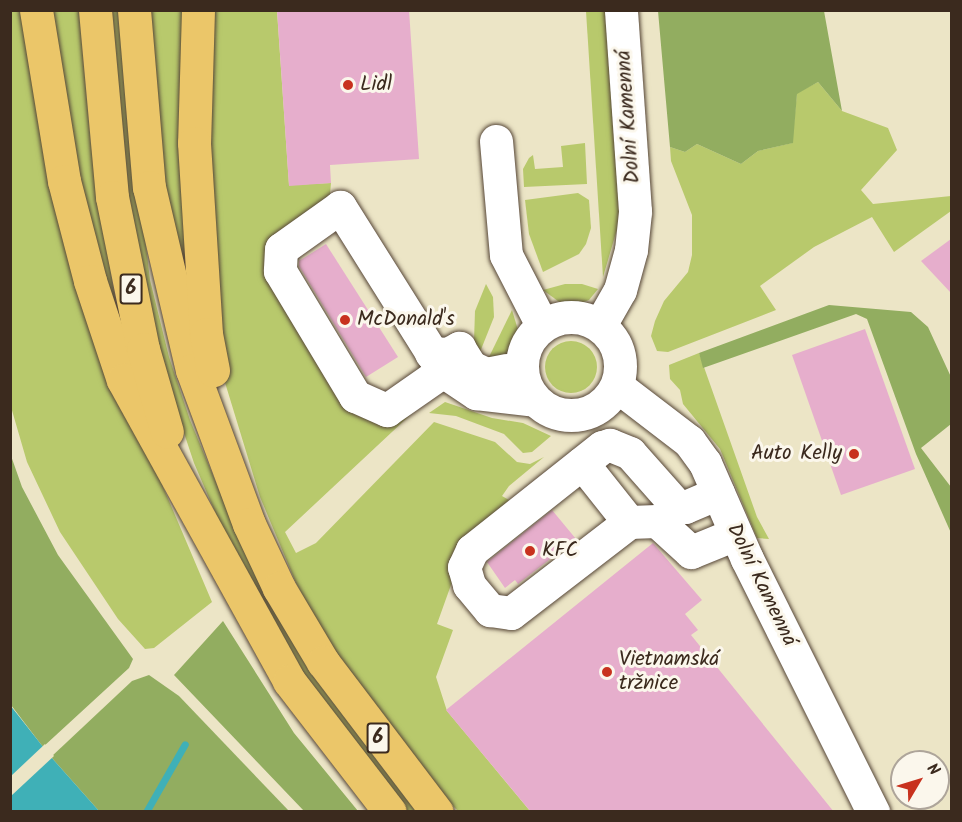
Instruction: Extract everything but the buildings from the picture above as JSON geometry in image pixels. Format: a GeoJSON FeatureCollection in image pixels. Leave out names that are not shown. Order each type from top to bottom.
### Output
{"type":"FeatureCollection","features":[{"type":"Feature","properties":{"kind":"highway"},"geometry":{"type":"LineString","coordinates":[[36,10],[64,181],[97,303],[123,380],[219,555]]}},
{"type":"Feature","properties":{"kind":"highway","name":"6"},"geometry":{"type":"LineString","coordinates":[[95,10],[112,197],[143,349],[167,434],[219,555],[289,681],[390,812]]}},
{"type":"Feature","properties":{"kind":"highway","name":"6"},"geometry":{"type":"LineString","coordinates":[[134,10],[149,188],[192,370],[249,524],[279,588],[323,662],[437,812]]}},
{"type":"Feature","properties":{"kind":"highway"},"geometry":{"type":"LineString","coordinates":[[198,10],[194,143],[206,334],[249,524]]}},
{"type":"Feature","properties":{"kind":"street","name":"Dolní Kamenná"},"geometry":{"type":"LineString","coordinates":[[600,325],[620,290],[631,250],[635,211],[621,10]]}},
{"type":"Feature","properties":{"kind":"street"},"geometry":{"type":"LineString","coordinates":[[496,141],[500,220],[506,255],[542,325]]}},
{"type":"Feature","properties":{"kind":"street"},"geometry":{"type":"LineString","coordinates":[[522,362],[500,373],[486,374],[471,367],[449,364],[387,410],[356,396],[277,265],[286,244],[340,207],[449,364],[476,393],[535,400],[561,415],[578,415],[608,400],[617,386],[619,353],[612,337],[600,325],[571,316],[542,325],[531,336],[522,362],[522,376],[535,400]]}},
{"type":"Feature","properties":{"kind":"street","name":"Dolní Kamenná"},"geometry":{"type":"LineString","coordinates":[[617,386],[688,441],[705,463],[735,534],[873,812]]}},
{"type":"Feature","properties":{"kind":"street"},"geometry":{"type":"LineString","coordinates":[[718,493],[685,507],[676,505],[630,453],[610,445],[582,463],[471,550],[464,567],[469,585],[481,602],[500,614],[520,609],[629,522],[657,520],[691,552],[735,534]]}},
{"type":"Feature","properties":{"kind":"street"},"geometry":{"type":"LineString","coordinates":[[582,463],[629,522]]}},
{"type":"Feature","properties":{"kind":"green space"},"geometry":{"type":"Polygon","coordinates":[[[10,11],[26,11],[95,327],[212,602],[154,648],[145,649],[118,619],[60,532],[27,462],[11,407],[10,11]]]}},
{"type":"Feature","properties":{"kind":"green space"},"geometry":{"type":"Polygon","coordinates":[[[51,11],[79,11],[91,145],[118,319],[106,287],[81,182],[51,11]]]}},
{"type":"Feature","properties":{"kind":"green space"},"geometry":{"type":"Polygon","coordinates":[[[109,11],[118,11],[150,280],[169,357],[190,420],[245,552],[320,683],[379,763],[421,811],[407,811],[316,697],[228,542],[194,463],[169,388],[130,227],[109,11]]]}},
{"type":"Feature","properties":{"kind":"green space"},"geometry":{"type":"Polygon","coordinates":[[[149,11],[186,11],[192,309],[162,171],[149,11]]]}},
{"type":"Feature","properties":{"kind":"green space"},"geometry":{"type":"Polygon","coordinates":[[[210,11],[277,11],[289,185],[331,183],[329,205],[283,235],[334,390],[423,403],[285,532],[296,553],[316,543],[434,422],[495,442],[517,462],[530,464],[544,457],[509,486],[502,496],[509,500],[461,557],[437,624],[453,630],[436,677],[447,711],[530,811],[458,811],[445,798],[327,640],[296,583],[260,497],[223,376],[205,122],[210,11]]]}},
{"type":"Feature","properties":{"kind":"green space"},"geometry":{"type":"Polygon","coordinates":[[[586,11],[610,11],[620,219],[603,277],[586,11]]]}},
{"type":"Feature","properties":{"kind":"green space"},"geometry":{"type":"Polygon","coordinates":[[[658,11],[824,11],[842,111],[818,82],[797,94],[793,143],[758,151],[741,164],[697,144],[685,152],[670,147],[658,11]]]}},
{"type":"Feature","properties":{"kind":"green space"},"geometry":{"type":"Polygon","coordinates":[[[818,82],[842,111],[888,128],[897,150],[861,190],[873,204],[951,196],[951,211],[894,252],[872,217],[814,247],[760,286],[776,310],[668,352],[657,351],[651,336],[655,321],[664,301],[688,272],[692,255],[692,215],[671,161],[670,147],[685,152],[697,144],[741,164],[758,151],[792,143],[797,93],[818,82]]]}},
{"type":"Feature","properties":{"kind":"green space"},"geometry":{"type":"Polygon","coordinates":[[[585,143],[587,184],[524,187],[523,169],[533,155],[535,169],[563,167],[561,146],[585,143]]]}},
{"type":"Feature","properties":{"kind":"green space"},"geometry":{"type":"Polygon","coordinates":[[[578,193],[589,200],[591,228],[586,244],[579,254],[543,272],[529,234],[525,200],[578,193]]]}},
{"type":"Feature","properties":{"kind":"green space"},"geometry":{"type":"Polygon","coordinates":[[[486,284],[493,297],[494,317],[480,352],[474,341],[475,311],[486,284]]]}},
{"type":"Feature","properties":{"kind":"green space"},"geometry":{"type":"Polygon","coordinates":[[[565,284],[582,284],[598,289],[589,300],[576,305],[562,304],[543,290],[565,284]]]}},
{"type":"Feature","properties":{"kind":"green space"},"geometry":{"type":"Polygon","coordinates":[[[829,305],[911,312],[928,327],[951,377],[951,424],[921,448],[951,487],[951,533],[916,454],[867,319],[856,314],[703,368],[699,353],[829,305]]]}},
{"type":"Feature","properties":{"kind":"green space"},"geometry":{"type":"Polygon","coordinates":[[[512,310],[518,330],[513,352],[509,359],[489,357],[512,310]]]}},
{"type":"Feature","properties":{"kind":"green space"},"geometry":{"type":"Polygon","coordinates":[[[566,341],[576,341],[585,345],[593,353],[597,367],[593,381],[585,389],[576,393],[566,393],[557,389],[549,381],[545,372],[545,362],[549,353],[557,345],[566,341]]]}},
{"type":"Feature","properties":{"kind":"green space"},"geometry":{"type":"Polygon","coordinates":[[[699,353],[757,517],[769,539],[757,538],[720,449],[683,404],[680,390],[670,379],[669,365],[699,353]]]}},
{"type":"Feature","properties":{"kind":"green space"},"geometry":{"type":"Polygon","coordinates":[[[445,402],[492,418],[523,423],[551,436],[532,452],[523,453],[504,434],[456,416],[429,413],[445,402]]]}},
{"type":"Feature","properties":{"kind":"green space"},"geometry":{"type":"Polygon","coordinates":[[[10,453],[22,487],[58,555],[133,659],[129,668],[43,747],[11,705],[10,453]]]}},
{"type":"Feature","properties":{"kind":"green space"},"geometry":{"type":"Polygon","coordinates":[[[223,621],[294,733],[358,811],[304,811],[174,675],[223,621]]]}},
{"type":"Feature","properties":{"kind":"green space"},"geometry":{"type":"Polygon","coordinates":[[[149,675],[179,696],[289,811],[99,811],[51,757],[132,681],[149,675]]]}},
{"type":"Feature","properties":{"kind":"water"},"geometry":{"type":"Polygon","coordinates":[[[10,705],[51,757],[99,811],[11,811],[10,705]]]}},
{"type":"Feature","properties":{"kind":"pier"},"geometry":{"type":"Polygon","coordinates":[[[45,744],[54,756],[11,796],[11,776],[45,744]]]}},
{"type":"Feature","properties":{"kind":"waterway"},"geometry":{"type":"LineString","coordinates":[[146,812],[185,744]]}},
{"type":"Feature","properties":{"kind":"place","name":"Lidl"},"geometry":{"type":"Point","coordinates":[348,85]}},
{"type":"Feature","properties":{"kind":"place","name":"McDonald's"},"geometry":{"type":"Point","coordinates":[345,320]}},
{"type":"Feature","properties":{"kind":"place","name":"Auto Kelly"},"geometry":{"type":"Point","coordinates":[854,454]}},
{"type":"Feature","properties":{"kind":"place","name":"KFC"},"geometry":{"type":"Point","coordinates":[530,551]}},
{"type":"Feature","properties":{"kind":"place","name":"Vietnamská tržnice"},"geometry":{"type":"Point","coordinates":[607,672]}}]}
